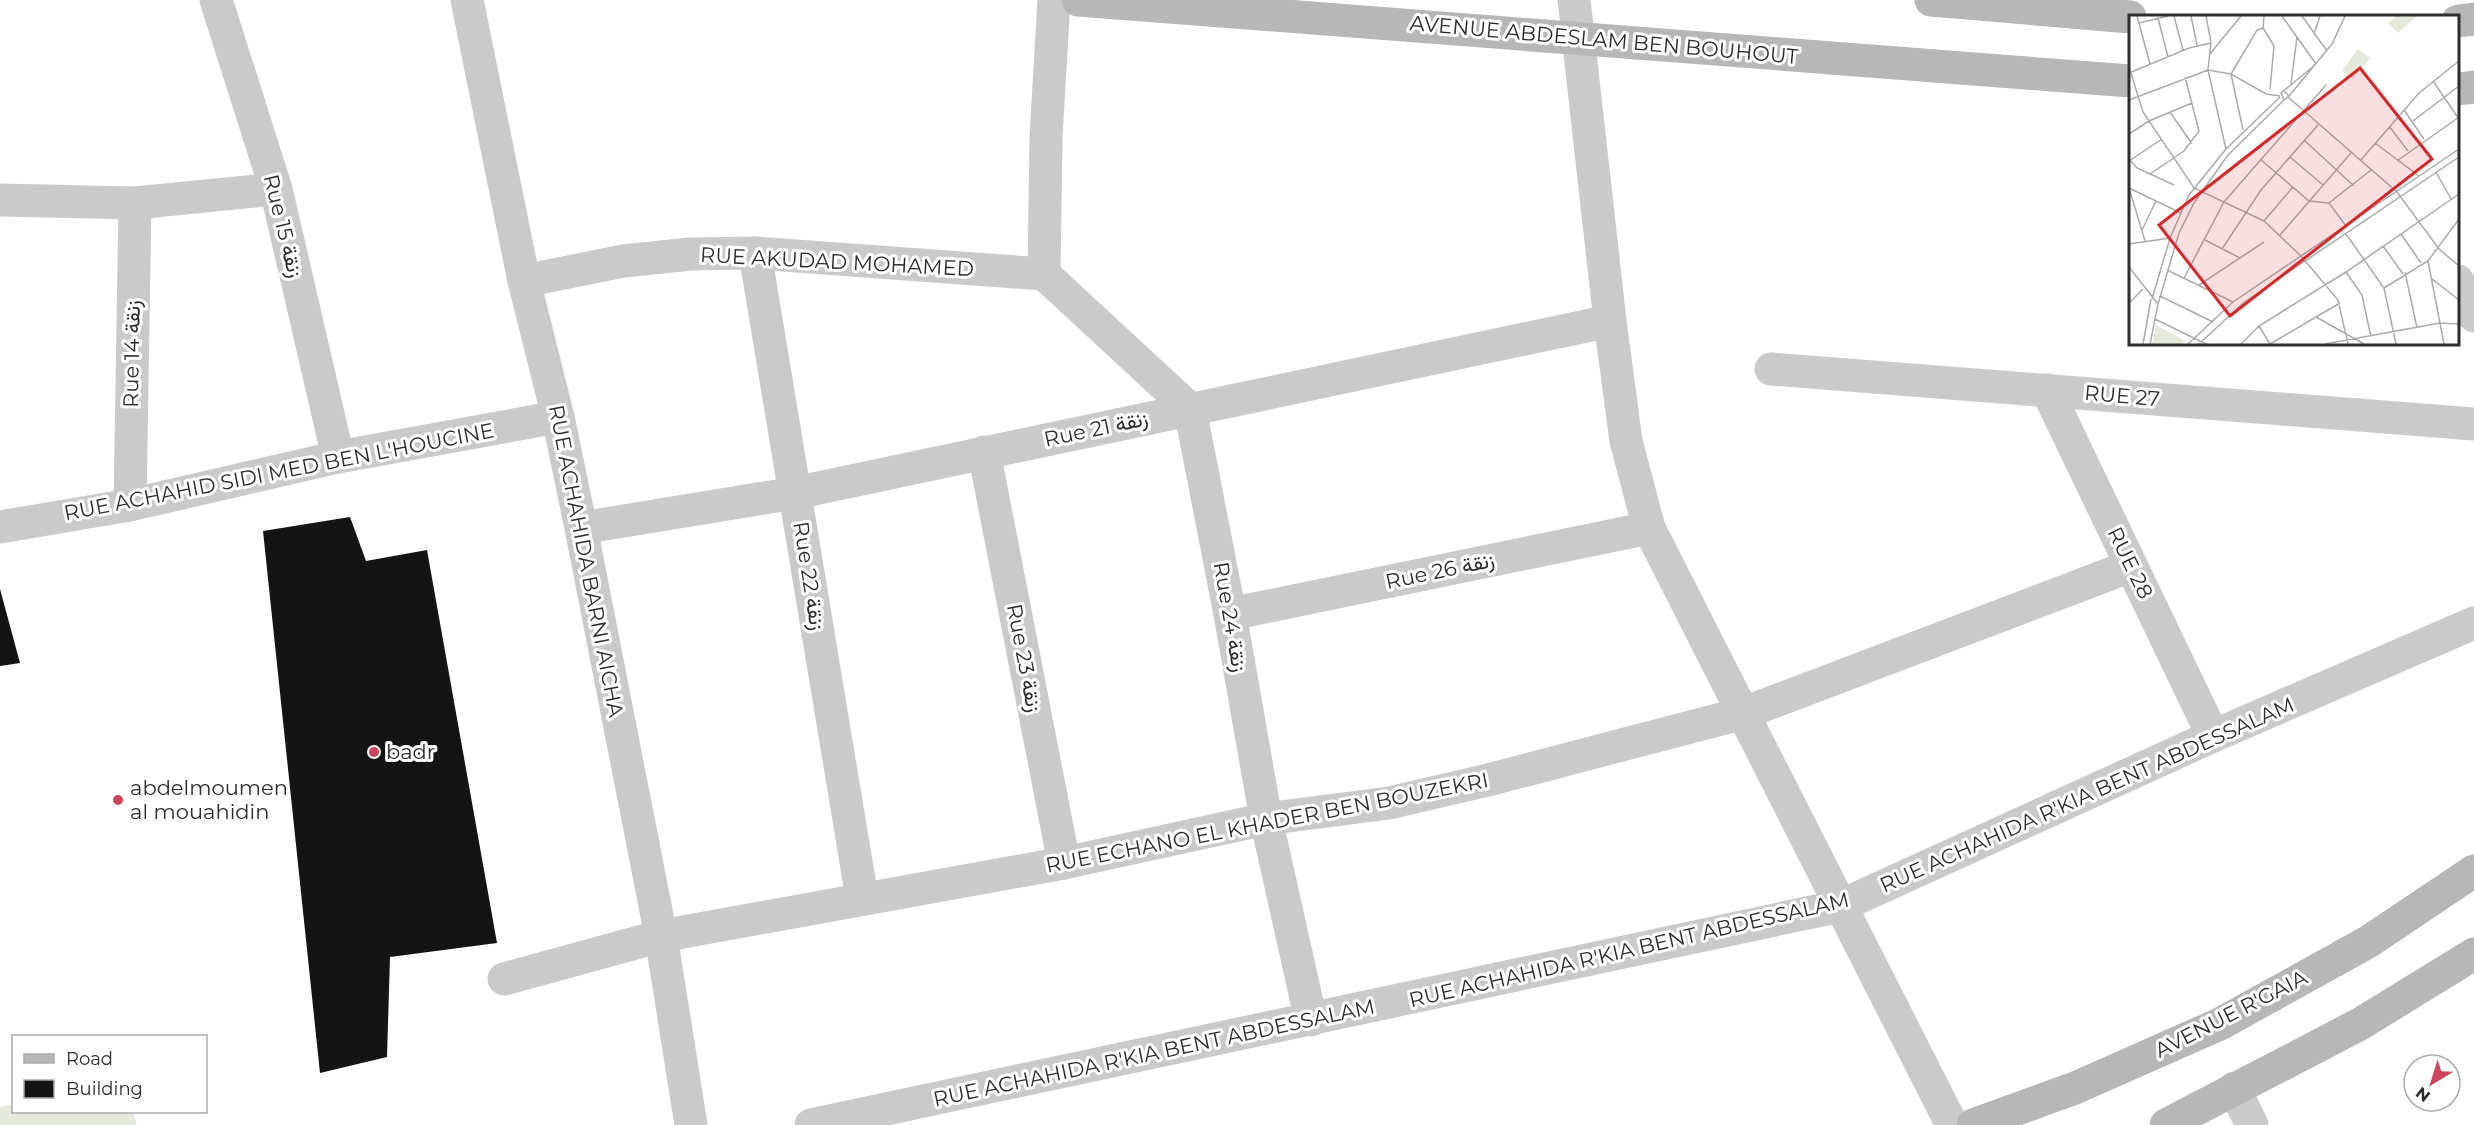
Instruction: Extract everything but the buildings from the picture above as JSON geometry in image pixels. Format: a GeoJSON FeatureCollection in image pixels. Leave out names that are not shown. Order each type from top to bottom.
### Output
{"type":"FeatureCollection","features":[{"type":"Feature","properties":{"kind":"main road","name":"AVENUE ABDESLAM BEN BOUHOUT"},"geometry":{"type":"LineString","coordinates":[[1078,0],[2129,81]]}},
{"type":"Feature","properties":{"kind":"main road"},"geometry":{"type":"LineString","coordinates":[[1931,0],[2129,17]]}},
{"type":"Feature","properties":{"kind":"main road"},"geometry":{"type":"LineString","coordinates":[[2459,21],[2474,19]]}},
{"type":"Feature","properties":{"kind":"main road"},"geometry":{"type":"LineString","coordinates":[[2459,89],[2474,87]]}},
{"type":"Feature","properties":{"kind":"main road","name":"AVENUE R'GAIA"},"geometry":{"type":"LineString","coordinates":[[1973,1125],[2075,1088],[2220,1024],[2368,942],[2474,871]]}},
{"type":"Feature","properties":{"kind":"main road"},"geometry":{"type":"LineString","coordinates":[[2166,1125],[2360,1024],[2471,959]]}},
{"type":"Feature","properties":{"kind":"street","name":"Rue 15 زنقة"},"geometry":{"type":"LineString","coordinates":[[216,0],[276,189],[338,456]]}},
{"type":"Feature","properties":{"kind":"street","name":"RUE ACHAHIDA BARNI AICHA"},"geometry":{"type":"LineString","coordinates":[[467,0],[524,281],[558,417],[581,528],[661,936],[691,1125]]}},
{"type":"Feature","properties":{"kind":"street"},"geometry":{"type":"LineString","coordinates":[[1054,0],[1046,137],[1044,274],[1190,409]]}},
{"type":"Feature","properties":{"kind":"street"},"geometry":{"type":"LineString","coordinates":[[1574,0],[1610,321],[1626,441],[1649,528],[1952,1125]]}},
{"type":"Feature","properties":{"kind":"street"},"geometry":{"type":"LineString","coordinates":[[0,200],[135,203],[276,189]]}},
{"type":"Feature","properties":{"kind":"street","name":"Rue 14 زنقة"},"geometry":{"type":"LineString","coordinates":[[130,505],[135,203]]}},
{"type":"Feature","properties":{"kind":"street","name":"RUE AKUDAD MOHAMED"},"geometry":{"type":"LineString","coordinates":[[524,281],[623,261],[691,254],[755,253],[1044,274]]}},
{"type":"Feature","properties":{"kind":"street","name":"Rue 22 زنقة"},"geometry":{"type":"LineString","coordinates":[[755,253],[862,898]]}},
{"type":"Feature","properties":{"kind":"street"},"geometry":{"type":"LineString","coordinates":[[2459,285],[2474,316]]}},
{"type":"Feature","properties":{"kind":"street","name":"Rue 21 زنقة"},"geometry":{"type":"LineString","coordinates":[[581,528],[795,493],[1610,321]]}},
{"type":"Feature","properties":{"kind":"street","name":"RUE 27"},"geometry":{"type":"LineString","coordinates":[[1771,369],[2474,424]]}},
{"type":"Feature","properties":{"kind":"street","name":"RUE 28"},"geometry":{"type":"LineString","coordinates":[[2047,390],[2213,736]]}},
{"type":"Feature","properties":{"kind":"street","name":"Rue 24 زنقة"},"geometry":{"type":"LineString","coordinates":[[1190,409],[1230,614],[1266,819],[1311,1020]]}},
{"type":"Feature","properties":{"kind":"street","name":"RUE ACHAHID SIDI MED BEN L'HOUCINE"},"geometry":{"type":"LineString","coordinates":[[0,527],[130,505],[338,456],[558,417]]}},
{"type":"Feature","properties":{"kind":"street","name":"Rue 23 زنقة"},"geometry":{"type":"LineString","coordinates":[[984,452],[1064,863]]}},
{"type":"Feature","properties":{"kind":"street","name":"Rue 26 زنقة"},"geometry":{"type":"LineString","coordinates":[[1230,614],[1649,528]]}},
{"type":"Feature","properties":{"kind":"street","name":"RUE ECHANO EL KHADER BEN BOUZEKRI"},"geometry":{"type":"LineString","coordinates":[[504,979],[661,936],[1064,863],[1266,819],[1389,803],[1488,780],[1744,713],[2131,566]]}},
{"type":"Feature","properties":{"kind":"street","name":"RUE ACHAHIDA R'KIA BENT ABDESSALAM"},"geometry":{"type":"LineString","coordinates":[[811,1125],[1840,906],[2213,736],[2474,623]]}},
{"type":"Feature","properties":{"kind":"street"},"geometry":{"type":"LineString","coordinates":[[2234,1088],[2252,1125]]}},
{"type":"Feature","properties":{"kind":"shaded area"},"geometry":{"type":"Polygon","coordinates":[[[12,1104],[12,1113],[133,1113],[137,1125],[0,1125],[0,1107],[12,1104]]]}},
{"type":"Feature","properties":{"kind":"place","name":"badr"},"geometry":{"type":"Point","coordinates":[374,752]}},
{"type":"Feature","properties":{"kind":"place","name":"abdelmoumen al mouahidin"},"geometry":{"type":"Point","coordinates":[118,800]}}]}
